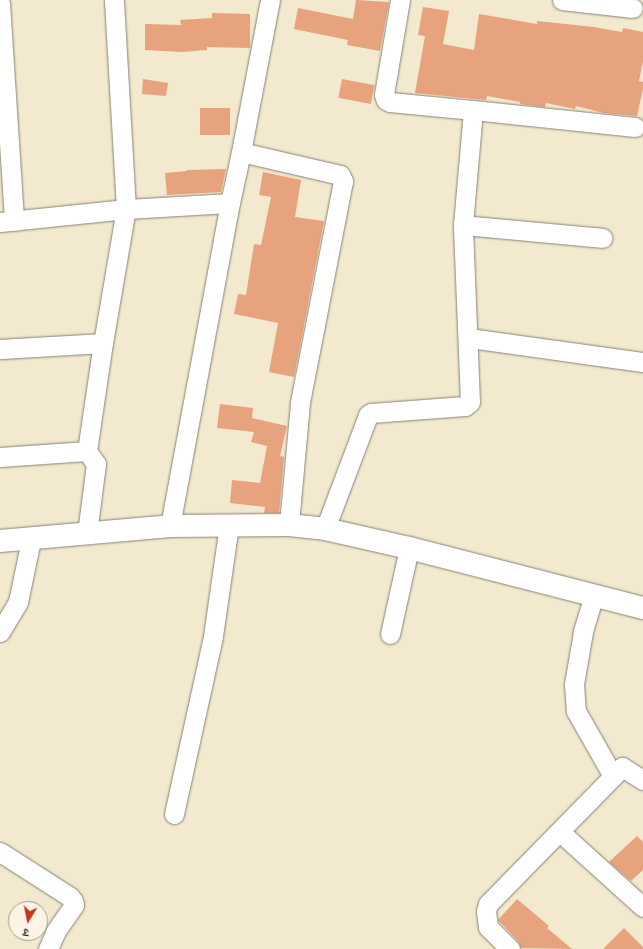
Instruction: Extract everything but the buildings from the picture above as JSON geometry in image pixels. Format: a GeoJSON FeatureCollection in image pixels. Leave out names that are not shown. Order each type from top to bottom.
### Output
{"type":"FeatureCollection","features":[{"type":"Feature","properties":{"kind":"street"},"geometry":{"type":"LineString","coordinates":[[87,534],[96,464],[87,451],[103,343],[126,209],[114,0]]}},
{"type":"Feature","properties":{"kind":"street"},"geometry":{"type":"LineString","coordinates":[[170,526],[230,203],[270,0]]}},
{"type":"Feature","properties":{"kind":"street"},"geometry":{"type":"LineString","coordinates":[[400,0],[384,95],[386,100],[390,102],[635,127]]}},
{"type":"Feature","properties":{"kind":"street"},"geometry":{"type":"LineString","coordinates":[[562,0],[633,8]]}},
{"type":"Feature","properties":{"kind":"street"},"geometry":{"type":"LineString","coordinates":[[0,3],[7,221],[126,209],[230,203]]}},
{"type":"Feature","properties":{"kind":"street"},"geometry":{"type":"LineString","coordinates":[[325,529],[368,415],[371,413],[468,405],[470,402],[469,338],[463,226],[473,110]]}},
{"type":"Feature","properties":{"kind":"street"},"geometry":{"type":"LineString","coordinates":[[241,152],[340,175],[343,181],[300,404],[289,526]]}},
{"type":"Feature","properties":{"kind":"street"},"geometry":{"type":"LineString","coordinates":[[463,226],[602,238]]}},
{"type":"Feature","properties":{"kind":"street"},"geometry":{"type":"LineString","coordinates":[[469,338],[643,362]]}},
{"type":"Feature","properties":{"kind":"street"},"geometry":{"type":"LineString","coordinates":[[0,349],[103,343]]}},
{"type":"Feature","properties":{"kind":"street"},"geometry":{"type":"LineString","coordinates":[[0,457],[87,451]]}},
{"type":"Feature","properties":{"kind":"street"},"geometry":{"type":"LineString","coordinates":[[174,814],[213,636],[229,524]]}},
{"type":"Feature","properties":{"kind":"street"},"geometry":{"type":"LineString","coordinates":[[0,541],[31,540],[170,526],[229,524],[325,529],[409,548],[643,608]]}},
{"type":"Feature","properties":{"kind":"street"},"geometry":{"type":"LineString","coordinates":[[0,632],[18,602],[31,540]]}},
{"type":"Feature","properties":{"kind":"street"},"geometry":{"type":"LineString","coordinates":[[390,634],[409,548]]}},
{"type":"Feature","properties":{"kind":"street"},"geometry":{"type":"LineString","coordinates":[[594,595],[583,632],[574,684],[576,711],[613,776]]}},
{"type":"Feature","properties":{"kind":"street"},"geometry":{"type":"LineString","coordinates":[[510,949],[488,927],[486,911],[488,904],[622,767],[643,780]]}},
{"type":"Feature","properties":{"kind":"street"},"geometry":{"type":"LineString","coordinates":[[560,832],[643,907]]}},
{"type":"Feature","properties":{"kind":"street"},"geometry":{"type":"LineString","coordinates":[[0,852],[70,896],[73,900],[74,905],[56,931],[48,949]]}}]}
